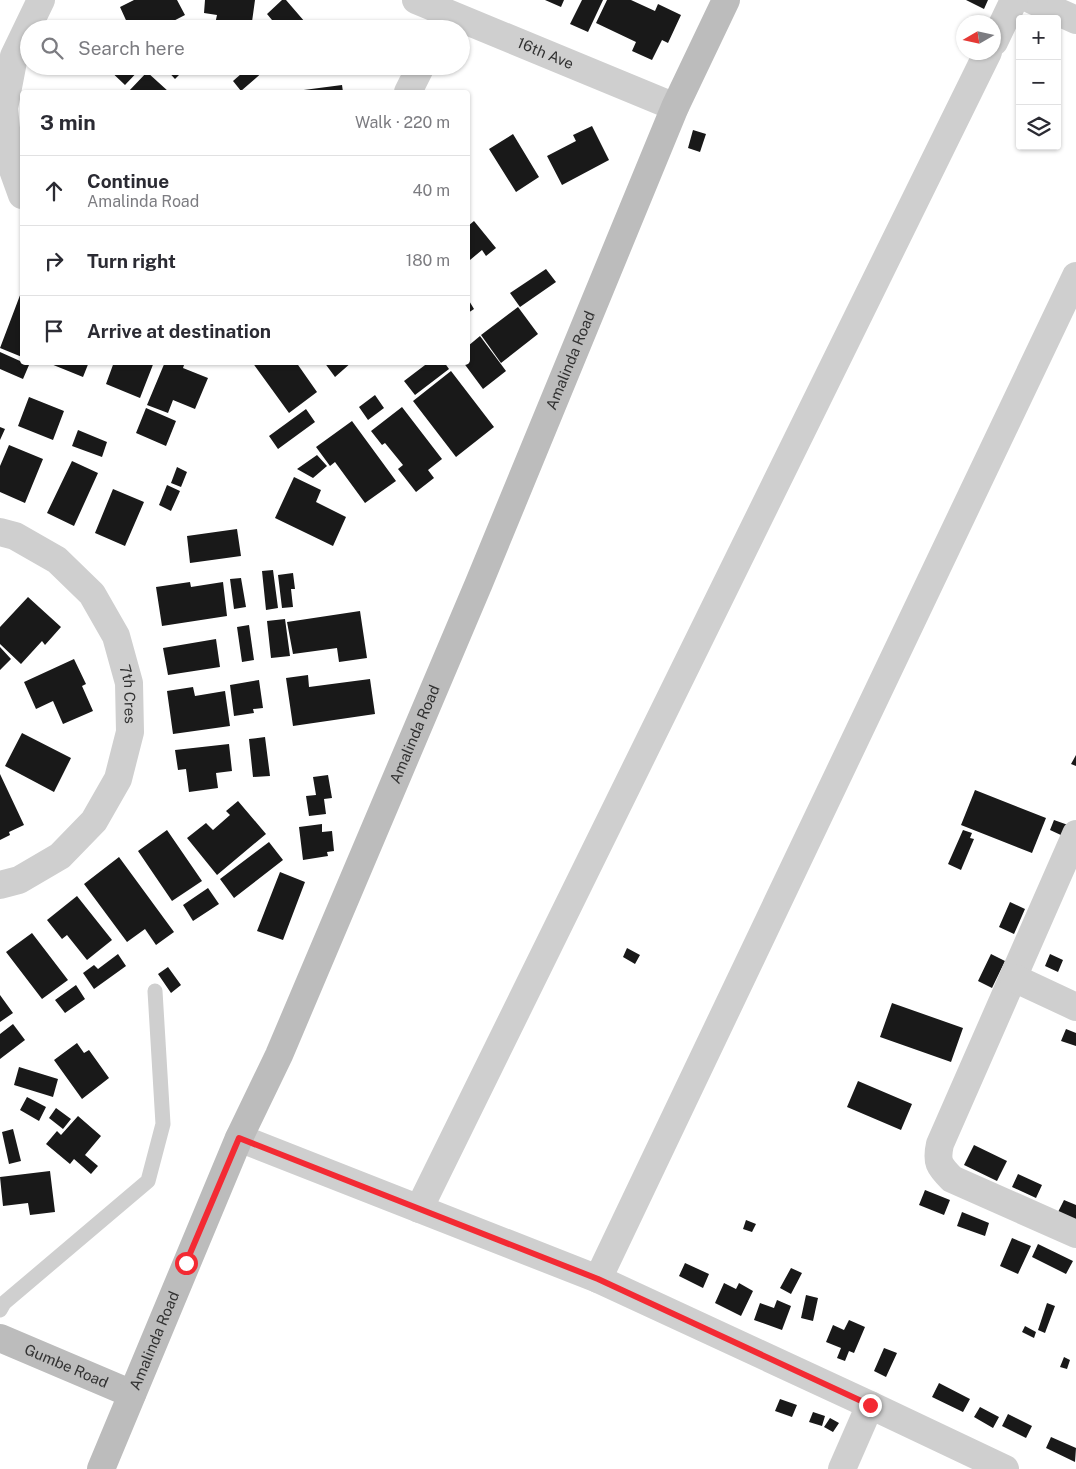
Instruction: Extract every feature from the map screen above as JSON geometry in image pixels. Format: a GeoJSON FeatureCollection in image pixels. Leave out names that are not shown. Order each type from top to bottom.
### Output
{"type":"FeatureCollection","features":[{"type":"Feature","properties":{"kind":"street"},"geometry":{"type":"LineString","coordinates":[[31,20],[41,0]]}},
{"type":"Feature","properties":{"kind":"street","name":"16th Ave"},"geometry":{"type":"LineString","coordinates":[[416,0],[441,20]]}},
{"type":"Feature","properties":{"kind":"street","name":"Amalinda Road"},"geometry":{"type":"LineString","coordinates":[[101,1469],[239,1138],[279,1055],[472,601],[675,107],[726,0]]}},
{"type":"Feature","properties":{"kind":"street"},"geometry":{"type":"LineString","coordinates":[[1001,27],[1014,0]]}},
{"type":"Feature","properties":{"kind":"street"},"geometry":{"type":"LineString","coordinates":[[1032,0],[1076,20]]}},
{"type":"Feature","properties":{"kind":"street","name":"16th Ave"},"geometry":{"type":"LineString","coordinates":[[470,31],[675,107]]}},
{"type":"Feature","properties":{"kind":"street"},"geometry":{"type":"LineString","coordinates":[[20,44],[14,56],[4,108],[9,160],[20,190]]}},
{"type":"Feature","properties":{"kind":"street"},"geometry":{"type":"LineString","coordinates":[[419,1209],[984,60]]}},
{"type":"Feature","properties":{"kind":"street"},"geometry":{"type":"LineString","coordinates":[[409,90],[416,75]]}},
{"type":"Feature","properties":{"kind":"street"},"geometry":{"type":"LineString","coordinates":[[598,1279],[1076,276]]}},
{"type":"Feature","properties":{"kind":"street","name":"7th Cres"},"geometry":{"type":"LineString","coordinates":[[0,532],[15,536],[57,560],[92,594],[116,636],[119,645],[129,683],[130,732],[118,779],[94,821],[60,856],[19,880],[0,886]]}},
{"type":"Feature","properties":{"kind":"street"},"geometry":{"type":"LineString","coordinates":[[1076,834],[940,1144],[938,1154],[939,1163],[952,1179],[1076,1234]]}},
{"type":"Feature","properties":{"kind":"street"},"geometry":{"type":"LineString","coordinates":[[1014,978],[1076,1007]]}},
{"type":"Feature","properties":{"kind":"street"},"geometry":{"type":"LineString","coordinates":[[239,1138],[598,1279],[1005,1469]]}},
{"type":"Feature","properties":{"kind":"street","name":"Gumbe Road"},"geometry":{"type":"LineString","coordinates":[[0,1338],[132,1394]]}},
{"type":"Feature","properties":{"kind":"street"},"geometry":{"type":"LineString","coordinates":[[842,1469],[870,1405]]}},
{"type":"Feature","properties":{"kind":"lane"},"geometry":{"type":"LineString","coordinates":[[0,1310],[4,1304],[148,1182],[163,1124],[155,991]]}},
{"type":"Feature","properties":{"kind":"building"},"geometry":{"type":"Polygon","coordinates":[[[134,0],[177,0],[185,15],[175,20],[126,20],[120,7],[134,0]]]}},
{"type":"Feature","properties":{"kind":"building"},"geometry":{"type":"Polygon","coordinates":[[[205,0],[255,0],[252,20],[216,20],[217,15],[204,13],[205,0]]]}},
{"type":"Feature","properties":{"kind":"building"},"geometry":{"type":"Polygon","coordinates":[[[282,0],[286,0],[303,20],[272,20],[267,14],[282,0]]]}},
{"type":"Feature","properties":{"kind":"building"},"geometry":{"type":"Polygon","coordinates":[[[545,0],[564,0],[561,7],[545,0]]]}},
{"type":"Feature","properties":{"kind":"building"},"geometry":{"type":"Polygon","coordinates":[[[582,0],[603,0],[588,32],[570,24],[582,0]]]}},
{"type":"Feature","properties":{"kind":"building"},"geometry":{"type":"Polygon","coordinates":[[[607,0],[631,0],[655,11],[658,4],[681,15],[668,43],[662,40],[652,60],[632,51],[636,42],[596,23],[607,0]]]}},
{"type":"Feature","properties":{"kind":"building"},"geometry":{"type":"Polygon","coordinates":[[[966,0],[988,0],[984,9],[966,0]]]}},
{"type":"Feature","properties":{"kind":"building"},"geometry":{"type":"Polygon","coordinates":[[[114,75],[134,75],[125,85],[114,75]]]}},
{"type":"Feature","properties":{"kind":"building"},"geometry":{"type":"Polygon","coordinates":[[[144,75],[150,75],[167,90],[130,90],[144,75]]]}},
{"type":"Feature","properties":{"kind":"building"},"geometry":{"type":"Polygon","coordinates":[[[240,75],[259,75],[242,90],[233,81],[240,75]]]}},
{"type":"Feature","properties":{"kind":"building"},"geometry":{"type":"Polygon","coordinates":[[[342,85],[343,90],[304,90],[342,85]]]}},
{"type":"Feature","properties":{"kind":"building"},"geometry":{"type":"Polygon","coordinates":[[[592,126],[609,160],[562,185],[547,156],[576,141],[573,135],[592,126]]]}},
{"type":"Feature","properties":{"kind":"building"},"geometry":{"type":"Polygon","coordinates":[[[693,130],[706,134],[700,152],[688,148],[693,130]]]}},
{"type":"Feature","properties":{"kind":"building"},"geometry":{"type":"Polygon","coordinates":[[[513,134],[539,177],[516,192],[489,149],[513,134]]]}},
{"type":"Feature","properties":{"kind":"building"},"geometry":{"type":"Polygon","coordinates":[[[474,221],[496,248],[486,256],[482,250],[470,260],[470,224],[474,221]]]}},
{"type":"Feature","properties":{"kind":"building"},"geometry":{"type":"Polygon","coordinates":[[[546,269],[556,282],[520,307],[510,293],[546,269]]]}},
{"type":"Feature","properties":{"kind":"building"},"geometry":{"type":"Polygon","coordinates":[[[20,295],[20,356],[0,348],[20,295]]]}},
{"type":"Feature","properties":{"kind":"building"},"geometry":{"type":"Polygon","coordinates":[[[470,302],[474,309],[470,312],[470,302]]]}},
{"type":"Feature","properties":{"kind":"building"},"geometry":{"type":"Polygon","coordinates":[[[518,307],[538,334],[501,363],[481,335],[518,307]]]}},
{"type":"Feature","properties":{"kind":"building"},"geometry":{"type":"Polygon","coordinates":[[[480,336],[506,371],[483,389],[465,365],[470,365],[470,344],[480,336]]]}},
{"type":"Feature","properties":{"kind":"building"},"geometry":{"type":"Polygon","coordinates":[[[0,352],[20,361],[20,365],[29,365],[23,379],[0,369],[0,352]]]}},
{"type":"Feature","properties":{"kind":"building"},"geometry":{"type":"Polygon","coordinates":[[[53,365],[88,365],[83,377],[53,365]]]}},
{"type":"Feature","properties":{"kind":"building"},"geometry":{"type":"Polygon","coordinates":[[[113,365],[153,365],[140,398],[106,384],[113,365]]]}},
{"type":"Feature","properties":{"kind":"building"},"geometry":{"type":"Polygon","coordinates":[[[164,365],[184,365],[183,368],[208,378],[195,409],[173,400],[168,413],[147,405],[164,365]]]}},
{"type":"Feature","properties":{"kind":"building"},"geometry":{"type":"Polygon","coordinates":[[[254,365],[298,365],[317,392],[289,413],[254,365]]]}},
{"type":"Feature","properties":{"kind":"building"},"geometry":{"type":"Polygon","coordinates":[[[326,365],[349,365],[335,377],[326,365]]]}},
{"type":"Feature","properties":{"kind":"building"},"geometry":{"type":"Polygon","coordinates":[[[425,365],[446,365],[449,369],[415,395],[404,381],[425,365]]]}},
{"type":"Feature","properties":{"kind":"building"},"geometry":{"type":"Polygon","coordinates":[[[451,371],[494,427],[456,457],[413,401],[451,371]]]}},
{"type":"Feature","properties":{"kind":"building"},"geometry":{"type":"Polygon","coordinates":[[[375,395],[384,408],[368,420],[359,407],[375,395]]]}},
{"type":"Feature","properties":{"kind":"building"},"geometry":{"type":"Polygon","coordinates":[[[29,397],[64,411],[53,440],[18,426],[29,397]]]}},
{"type":"Feature","properties":{"kind":"building"},"geometry":{"type":"Polygon","coordinates":[[[402,407],[442,459],[428,470],[434,478],[416,492],[398,469],[403,465],[385,443],[382,445],[371,431],[402,407]]]}},
{"type":"Feature","properties":{"kind":"building"},"geometry":{"type":"Polygon","coordinates":[[[146,408],[176,421],[166,446],[136,433],[146,408]]]}},
{"type":"Feature","properties":{"kind":"building"},"geometry":{"type":"Polygon","coordinates":[[[306,409],[315,422],[278,449],[269,436],[306,409]]]}},
{"type":"Feature","properties":{"kind":"building"},"geometry":{"type":"Polygon","coordinates":[[[352,421],[396,481],[365,503],[335,462],[330,466],[316,447],[352,421]]]}},
{"type":"Feature","properties":{"kind":"building"},"geometry":{"type":"Polygon","coordinates":[[[0,427],[5,429],[0,440],[0,427]]]}},
{"type":"Feature","properties":{"kind":"building"},"geometry":{"type":"Polygon","coordinates":[[[78,430],[107,442],[102,457],[72,446],[78,430]]]}},
{"type":"Feature","properties":{"kind":"building"},"geometry":{"type":"Polygon","coordinates":[[[9,445],[43,459],[25,503],[0,492],[0,466],[9,445]]]}},
{"type":"Feature","properties":{"kind":"building"},"geometry":{"type":"Polygon","coordinates":[[[317,455],[327,466],[313,478],[297,469],[317,455]]]}},
{"type":"Feature","properties":{"kind":"building"},"geometry":{"type":"Polygon","coordinates":[[[72,461],[98,473],[74,526],[47,513],[72,461]]]}},
{"type":"Feature","properties":{"kind":"building"},"geometry":{"type":"Polygon","coordinates":[[[177,467],[187,472],[181,487],[171,483],[177,467]]]}},
{"type":"Feature","properties":{"kind":"building"},"geometry":{"type":"Polygon","coordinates":[[[294,477],[321,490],[316,502],[346,517],[333,546],[275,518],[294,477]]]}},
{"type":"Feature","properties":{"kind":"building"},"geometry":{"type":"Polygon","coordinates":[[[167,485],[180,491],[171,511],[159,505],[167,485]]]}},
{"type":"Feature","properties":{"kind":"building"},"geometry":{"type":"Polygon","coordinates":[[[113,489],[144,502],[125,546],[95,533],[113,489]]]}},
{"type":"Feature","properties":{"kind":"building"},"geometry":{"type":"Polygon","coordinates":[[[237,529],[241,556],[190,563],[187,536],[237,529]]]}},
{"type":"Feature","properties":{"kind":"building"},"geometry":{"type":"Polygon","coordinates":[[[273,570],[278,608],[266,610],[262,571],[273,570]]]}},
{"type":"Feature","properties":{"kind":"building"},"geometry":{"type":"Polygon","coordinates":[[[293,573],[295,589],[291,589],[293,607],[282,608],[278,575],[293,573]]]}},
{"type":"Feature","properties":{"kind":"building"},"geometry":{"type":"Polygon","coordinates":[[[241,578],[246,607],[234,609],[230,579],[241,578]]]}},
{"type":"Feature","properties":{"kind":"building"},"geometry":{"type":"Polygon","coordinates":[[[190,582],[191,587],[223,582],[227,616],[162,626],[156,587],[190,582]]]}},
{"type":"Feature","properties":{"kind":"building"},"geometry":{"type":"Polygon","coordinates":[[[28,597],[61,627],[45,645],[42,641],[21,664],[0,644],[0,627],[28,597]]]}},
{"type":"Feature","properties":{"kind":"building"},"geometry":{"type":"Polygon","coordinates":[[[360,611],[367,658],[339,662],[337,648],[293,654],[287,622],[360,611]]]}},
{"type":"Feature","properties":{"kind":"building"},"geometry":{"type":"Polygon","coordinates":[[[285,619],[290,656],[271,658],[267,621],[285,619]]]}},
{"type":"Feature","properties":{"kind":"building"},"geometry":{"type":"Polygon","coordinates":[[[249,625],[254,660],[242,662],[237,627],[249,625]]]}},
{"type":"Feature","properties":{"kind":"building"},"geometry":{"type":"Polygon","coordinates":[[[216,639],[220,667],[168,675],[163,648],[216,639]]]}},
{"type":"Feature","properties":{"kind":"building"},"geometry":{"type":"Polygon","coordinates":[[[0,647],[11,659],[0,670],[0,647]]]}},
{"type":"Feature","properties":{"kind":"building"},"geometry":{"type":"Polygon","coordinates":[[[74,659],[86,684],[82,686],[93,711],[63,724],[53,701],[36,709],[24,682],[74,659]]]}},
{"type":"Feature","properties":{"kind":"building"},"geometry":{"type":"Polygon","coordinates":[[[308,675],[309,687],[370,679],[375,714],[293,726],[286,678],[308,675]]]}},
{"type":"Feature","properties":{"kind":"building"},"geometry":{"type":"Polygon","coordinates":[[[259,680],[263,708],[253,709],[254,713],[234,716],[230,685],[259,680]]]}},
{"type":"Feature","properties":{"kind":"building"},"geometry":{"type":"Polygon","coordinates":[[[193,687],[195,696],[225,691],[230,726],[173,734],[167,691],[193,687]]]}},
{"type":"Feature","properties":{"kind":"building"},"geometry":{"type":"Polygon","coordinates":[[[22,733],[71,758],[54,792],[5,766],[22,733]]]}},
{"type":"Feature","properties":{"kind":"building"},"geometry":{"type":"Polygon","coordinates":[[[265,737],[270,776],[253,777],[249,739],[265,737]]]}},
{"type":"Feature","properties":{"kind":"building"},"geometry":{"type":"Polygon","coordinates":[[[229,744],[232,771],[216,773],[218,788],[189,792],[186,769],[178,770],[175,750],[229,744]]]}},
{"type":"Feature","properties":{"kind":"building"},"geometry":{"type":"Polygon","coordinates":[[[1076,755],[1076,766],[1071,764],[1076,755]]]}},
{"type":"Feature","properties":{"kind":"building"},"geometry":{"type":"Polygon","coordinates":[[[0,774],[24,825],[9,832],[10,835],[0,840],[0,774]]]}},
{"type":"Feature","properties":{"kind":"building"},"geometry":{"type":"Polygon","coordinates":[[[328,775],[332,798],[324,799],[326,814],[309,816],[306,796],[316,795],[313,777],[328,775]]]}},
{"type":"Feature","properties":{"kind":"building"},"geometry":{"type":"Polygon","coordinates":[[[975,790],[1046,818],[1032,853],[961,825],[975,790]]]}},
{"type":"Feature","properties":{"kind":"building"},"geometry":{"type":"Polygon","coordinates":[[[238,801],[266,834],[217,875],[187,838],[206,823],[213,830],[230,815],[226,811],[238,801]]]}},
{"type":"Feature","properties":{"kind":"building"},"geometry":{"type":"Polygon","coordinates":[[[1054,820],[1068,825],[1063,836],[1050,830],[1054,820]]]}},
{"type":"Feature","properties":{"kind":"building"},"geometry":{"type":"Polygon","coordinates":[[[322,824],[322,832],[332,831],[334,851],[327,852],[328,856],[303,860],[299,827],[322,824]]]}},
{"type":"Feature","properties":{"kind":"building"},"geometry":{"type":"Polygon","coordinates":[[[167,830],[202,881],[172,901],[138,851],[167,830]]]}},
{"type":"Feature","properties":{"kind":"building"},"geometry":{"type":"Polygon","coordinates":[[[963,830],[972,833],[970,838],[974,839],[961,870],[948,864],[963,830]]]}},
{"type":"Feature","properties":{"kind":"building"},"geometry":{"type":"Polygon","coordinates":[[[269,842],[283,860],[234,898],[220,879],[269,842]]]}},
{"type":"Feature","properties":{"kind":"building"},"geometry":{"type":"Polygon","coordinates":[[[119,857],[174,932],[156,945],[145,929],[127,942],[84,884],[119,857]]]}},
{"type":"Feature","properties":{"kind":"building"},"geometry":{"type":"Polygon","coordinates":[[[280,872],[305,882],[283,940],[257,931],[280,872]]]}},
{"type":"Feature","properties":{"kind":"building"},"geometry":{"type":"Polygon","coordinates":[[[208,888],[219,904],[193,921],[183,905],[208,888]]]}},
{"type":"Feature","properties":{"kind":"building"},"geometry":{"type":"Polygon","coordinates":[[[77,896],[112,940],[87,960],[67,935],[62,939],[47,920],[77,896]]]}},
{"type":"Feature","properties":{"kind":"building"},"geometry":{"type":"Polygon","coordinates":[[[1010,902],[1025,909],[1014,934],[999,927],[1010,902]]]}},
{"type":"Feature","properties":{"kind":"building"},"geometry":{"type":"Polygon","coordinates":[[[32,933],[68,980],[42,999],[6,952],[32,933]]]}},
{"type":"Feature","properties":{"kind":"building"},"geometry":{"type":"Polygon","coordinates":[[[627,948],[640,955],[635,964],[623,957],[627,948]]]}},
{"type":"Feature","properties":{"kind":"building"},"geometry":{"type":"Polygon","coordinates":[[[118,954],[126,966],[94,989],[83,973],[94,965],[98,969],[118,954]]]}},
{"type":"Feature","properties":{"kind":"building"},"geometry":{"type":"Polygon","coordinates":[[[991,954],[1005,961],[992,988],[978,981],[991,954]]]}},
{"type":"Feature","properties":{"kind":"building"},"geometry":{"type":"Polygon","coordinates":[[[1050,954],[1063,960],[1058,972],[1045,966],[1050,954]]]}},
{"type":"Feature","properties":{"kind":"building"},"geometry":{"type":"Polygon","coordinates":[[[168,967],[181,985],[171,993],[158,974],[168,967]]]}},
{"type":"Feature","properties":{"kind":"building"},"geometry":{"type":"Polygon","coordinates":[[[76,985],[85,999],[65,1013],[55,1000],[76,985]]]}},
{"type":"Feature","properties":{"kind":"building"},"geometry":{"type":"Polygon","coordinates":[[[0,995],[13,1013],[0,1022],[0,995]]]}},
{"type":"Feature","properties":{"kind":"building"},"geometry":{"type":"Polygon","coordinates":[[[892,1003],[963,1028],[951,1062],[880,1037],[892,1003]]]}},
{"type":"Feature","properties":{"kind":"building"},"geometry":{"type":"Polygon","coordinates":[[[13,1024],[25,1040],[0,1059],[0,1034],[13,1024]]]}},
{"type":"Feature","properties":{"kind":"building"},"geometry":{"type":"Polygon","coordinates":[[[1066,1029],[1076,1033],[1076,1046],[1061,1041],[1066,1029]]]}},
{"type":"Feature","properties":{"kind":"building"},"geometry":{"type":"Polygon","coordinates":[[[77,1043],[84,1053],[89,1050],[109,1078],[82,1099],[54,1060],[77,1043]]]}},
{"type":"Feature","properties":{"kind":"building"},"geometry":{"type":"Polygon","coordinates":[[[19,1067],[58,1079],[53,1097],[14,1085],[19,1067]]]}},
{"type":"Feature","properties":{"kind":"building"},"geometry":{"type":"Polygon","coordinates":[[[858,1081],[912,1104],[901,1130],[847,1107],[858,1081]]]}},
{"type":"Feature","properties":{"kind":"building"},"geometry":{"type":"Polygon","coordinates":[[[27,1097],[46,1107],[39,1121],[20,1110],[27,1097]]]}},
{"type":"Feature","properties":{"kind":"building"},"geometry":{"type":"Polygon","coordinates":[[[56,1108],[71,1119],[63,1129],[49,1118],[56,1108]]]}},
{"type":"Feature","properties":{"kind":"building"},"geometry":{"type":"Polygon","coordinates":[[[78,1116],[101,1136],[85,1155],[98,1166],[91,1174],[74,1159],[70,1164],[46,1144],[57,1131],[61,1135],[78,1116]]]}},
{"type":"Feature","properties":{"kind":"building"},"geometry":{"type":"Polygon","coordinates":[[[13,1129],[21,1161],[9,1164],[2,1132],[13,1129]]]}},
{"type":"Feature","properties":{"kind":"building"},"geometry":{"type":"Polygon","coordinates":[[[974,1145],[1007,1161],[997,1181],[964,1165],[974,1145]]]}},
{"type":"Feature","properties":{"kind":"building"},"geometry":{"type":"Polygon","coordinates":[[[50,1171],[55,1212],[30,1215],[28,1203],[3,1206],[0,1177],[50,1171]]]}},
{"type":"Feature","properties":{"kind":"building"},"geometry":{"type":"Polygon","coordinates":[[[1018,1174],[1042,1185],[1036,1198],[1012,1187],[1018,1174]]]}},
{"type":"Feature","properties":{"kind":"building"},"geometry":{"type":"Polygon","coordinates":[[[925,1190],[950,1200],[944,1215],[919,1205],[925,1190]]]}},
{"type":"Feature","properties":{"kind":"building"},"geometry":{"type":"Polygon","coordinates":[[[1064,1200],[1076,1205],[1076,1220],[1058,1212],[1064,1200]]]}},
{"type":"Feature","properties":{"kind":"building"},"geometry":{"type":"Polygon","coordinates":[[[962,1212],[989,1223],[985,1236],[957,1226],[962,1212]]]}},
{"type":"Feature","properties":{"kind":"building"},"geometry":{"type":"Polygon","coordinates":[[[746,1220],[756,1224],[752,1232],[743,1229],[746,1220]]]}},
{"type":"Feature","properties":{"kind":"building"},"geometry":{"type":"Polygon","coordinates":[[[1012,1238],[1031,1246],[1018,1274],[1000,1266],[1012,1238]]]}},
{"type":"Feature","properties":{"kind":"building"},"geometry":{"type":"Polygon","coordinates":[[[1038,1244],[1073,1261],[1066,1274],[1032,1257],[1038,1244]]]}},
{"type":"Feature","properties":{"kind":"building"},"geometry":{"type":"Polygon","coordinates":[[[685,1263],[709,1274],[703,1288],[679,1276],[685,1263]]]}},
{"type":"Feature","properties":{"kind":"building"},"geometry":{"type":"Polygon","coordinates":[[[791,1268],[802,1273],[791,1294],[780,1288],[791,1268]]]}},
{"type":"Feature","properties":{"kind":"building"},"geometry":{"type":"Polygon","coordinates":[[[724,1283],[736,1289],[739,1283],[753,1291],[741,1316],[715,1303],[724,1283]]]}},
{"type":"Feature","properties":{"kind":"building"},"geometry":{"type":"Polygon","coordinates":[[[806,1295],[818,1298],[813,1321],[801,1318],[806,1295]]]}},
{"type":"Feature","properties":{"kind":"building"},"geometry":{"type":"Polygon","coordinates":[[[777,1300],[791,1306],[782,1330],[754,1320],[760,1303],[774,1308],[777,1300]]]}},
{"type":"Feature","properties":{"kind":"building"},"geometry":{"type":"Polygon","coordinates":[[[1047,1303],[1055,1306],[1045,1333],[1038,1330],[1047,1303]]]}},
{"type":"Feature","properties":{"kind":"building"},"geometry":{"type":"Polygon","coordinates":[[[849,1320],[865,1327],[854,1353],[849,1351],[845,1361],[837,1358],[841,1348],[826,1342],[833,1325],[844,1330],[849,1320]]]}},
{"type":"Feature","properties":{"kind":"building"},"geometry":{"type":"Polygon","coordinates":[[[1025,1326],[1036,1332],[1034,1338],[1022,1332],[1025,1326]]]}},
{"type":"Feature","properties":{"kind":"building"},"geometry":{"type":"Polygon","coordinates":[[[884,1348],[897,1353],[886,1377],[874,1371],[884,1348]]]}},
{"type":"Feature","properties":{"kind":"building"},"geometry":{"type":"Polygon","coordinates":[[[1064,1357],[1070,1360],[1067,1369],[1060,1367],[1064,1357]]]}},
{"type":"Feature","properties":{"kind":"building"},"geometry":{"type":"Polygon","coordinates":[[[939,1383],[970,1399],[963,1412],[932,1397],[939,1383]]]}},
{"type":"Feature","properties":{"kind":"building"},"geometry":{"type":"Polygon","coordinates":[[[780,1399],[797,1405],[792,1417],[775,1411],[780,1399]]]}},
{"type":"Feature","properties":{"kind":"building"},"geometry":{"type":"Polygon","coordinates":[[[980,1407],[999,1417],[993,1428],[974,1417],[980,1407]]]}},
{"type":"Feature","properties":{"kind":"building"},"geometry":{"type":"Polygon","coordinates":[[[813,1412],[825,1416],[822,1426],[809,1422],[813,1412]]]}},
{"type":"Feature","properties":{"kind":"building"},"geometry":{"type":"Polygon","coordinates":[[[1008,1414],[1032,1426],[1026,1438],[1002,1426],[1008,1414]]]}},
{"type":"Feature","properties":{"kind":"building"},"geometry":{"type":"Polygon","coordinates":[[[830,1418],[839,1423],[833,1432],[824,1427],[830,1418]]]}},
{"type":"Feature","properties":{"kind":"building"},"geometry":{"type":"Polygon","coordinates":[[[1051,1437],[1076,1448],[1075,1462],[1046,1448],[1051,1437]]]}},
{"type":"Feature","properties":{"kind":"route"},"geometry":{"type":"LineString","coordinates":[[186,1263],[239,1138],[598,1279],[870,1405]]}}]}
